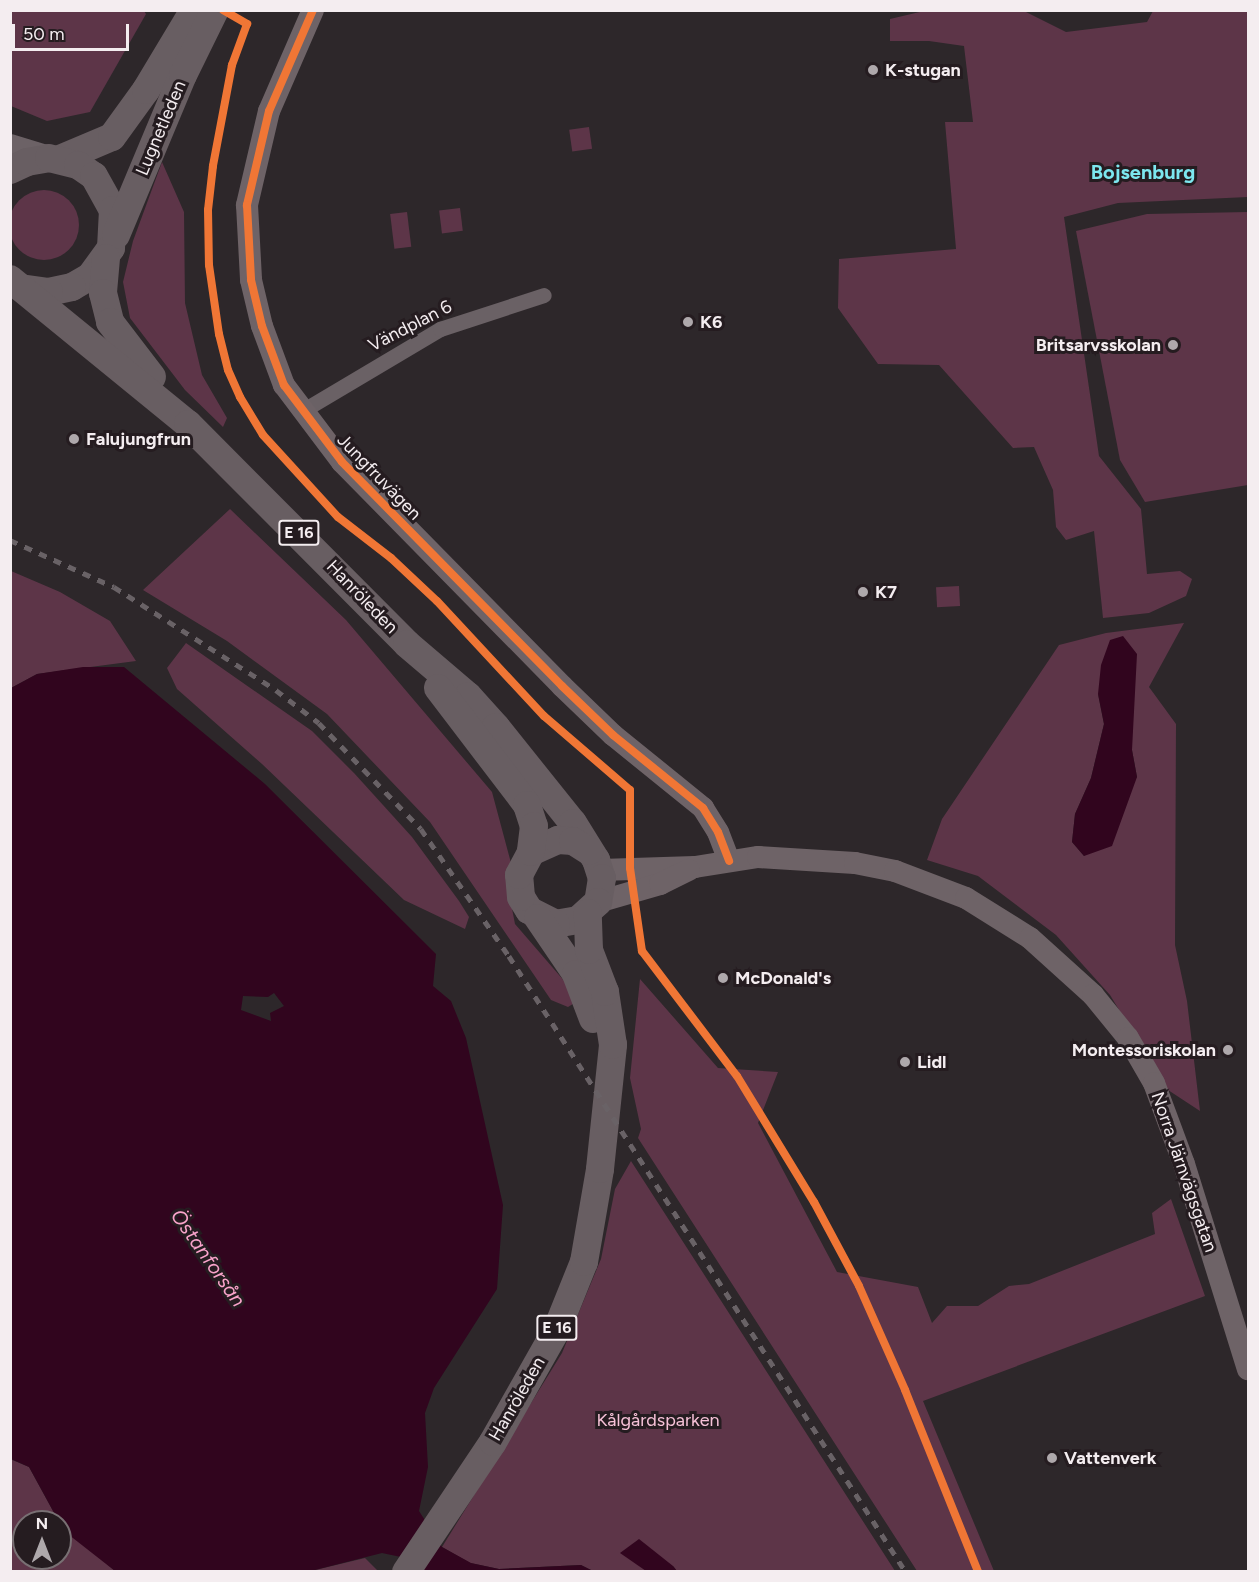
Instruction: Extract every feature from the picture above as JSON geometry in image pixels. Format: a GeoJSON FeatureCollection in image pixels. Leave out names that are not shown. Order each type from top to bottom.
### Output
{"type":"FeatureCollection","features":[{"type":"Feature","properties":{"kind":"highway","name":"Lugnetleden"},"geometry":{"type":"LineString","coordinates":[[10,170],[27,162],[54,159],[112,137],[146,90],[194,10]]}},
{"type":"Feature","properties":{"kind":"highway","name":"Lugnetleden"},"geometry":{"type":"LineString","coordinates":[[108,253],[183,75],[215,10]]}},
{"type":"Feature","properties":{"kind":"highway","name":"E 16"},"geometry":{"type":"LineString","coordinates":[[54,159],[94,176],[106,192],[113,210],[108,253]]}},
{"type":"Feature","properties":{"kind":"highway"},"geometry":{"type":"LineString","coordinates":[[16,284],[49,292],[72,287],[91,276],[108,253]]}},
{"type":"Feature","properties":{"kind":"highway","name":"Hanröleden"},"geometry":{"type":"LineString","coordinates":[[108,253],[103,293],[110,322],[188,424]]}},
{"type":"Feature","properties":{"kind":"highway","name":"Hanröleden"},"geometry":{"type":"LineString","coordinates":[[16,284],[188,424],[407,644],[468,696],[496,727],[573,823],[595,860],[602,887],[593,908],[589,950],[605,992],[612,1027],[613,1064],[605,1104],[600,1169],[584,1262],[557,1329],[494,1442],[406,1572]]}},
{"type":"Feature","properties":{"kind":"highway","name":"Hanröleden"},"geometry":{"type":"LineString","coordinates":[[407,644],[527,805],[534,826],[531,852],[521,868],[519,886],[525,904],[538,918],[576,974],[591,1008],[605,1104]]}},
{"type":"Feature","properties":{"kind":"highway"},"geometry":{"type":"LineString","coordinates":[[531,852],[558,840],[573,841],[595,860]]}},
{"type":"Feature","properties":{"kind":"highway"},"geometry":{"type":"LineString","coordinates":[[538,918],[564,924],[593,908]]}},
{"type":"Feature","properties":{"kind":"main road"},"geometry":{"type":"LineString","coordinates":[[10,146],[54,159]]}},
{"type":"Feature","properties":{"kind":"street","name":"Jungfruvägen"},"geometry":{"type":"LineString","coordinates":[[313,10],[269,111],[247,205],[251,280],[262,326],[281,377],[302,411],[342,462],[562,686],[613,735],[702,808],[718,832],[729,861]]}},
{"type":"Feature","properties":{"kind":"street","name":"Vändplan 6"},"geometry":{"type":"LineString","coordinates":[[302,411],[440,329],[544,296]]}},
{"type":"Feature","properties":{"kind":"street","name":"Norra Järnvägsgatan"},"geometry":{"type":"LineString","coordinates":[[595,860],[695,867],[758,857],[817,859],[865,865],[913,877],[966,898],[1006,920],[1081,981],[1128,1038],[1154,1083],[1181,1156],[1248,1369]]}},
{"type":"Feature","properties":{"kind":"street","name":"Norra Järnvägsgatan"},"geometry":{"type":"LineString","coordinates":[[593,908],[660,884],[695,867]]}},
{"type":"Feature","properties":{"kind":"green space"},"geometry":{"type":"Polygon","coordinates":[[[11,11],[144,11],[146,14],[90,112],[47,121],[11,106],[11,11]]]}},
{"type":"Feature","properties":{"kind":"green space"},"geometry":{"type":"Polygon","coordinates":[[[924,11],[1024,11],[1066,32],[1147,22],[1153,11],[1248,11],[1248,197],[1118,203],[1064,217],[1099,456],[1141,509],[1147,574],[1180,571],[1192,579],[1186,596],[1149,613],[1103,618],[1094,531],[1066,540],[1056,527],[1053,490],[1034,447],[1013,448],[939,365],[878,364],[838,308],[839,259],[956,249],[945,122],[973,122],[964,46],[929,41],[890,41],[890,19],[924,11]]]}},
{"type":"Feature","properties":{"kind":"green space"},"geometry":{"type":"Polygon","coordinates":[[[589,127],[592,149],[572,152],[569,130],[589,127]]]}},
{"type":"Feature","properties":{"kind":"green space"},"geometry":{"type":"Polygon","coordinates":[[[162,162],[184,212],[185,303],[202,375],[227,418],[223,427],[185,390],[130,318],[123,282],[133,241],[162,162]]]}},
{"type":"Feature","properties":{"kind":"green space"},"geometry":{"type":"Polygon","coordinates":[[[44,190],[57,193],[69,200],[76,212],[79,225],[76,238],[69,250],[57,257],[44,260],[31,257],[19,250],[12,238],[9,225],[12,212],[19,200],[31,193],[44,190]]]}},
{"type":"Feature","properties":{"kind":"green space"},"geometry":{"type":"Polygon","coordinates":[[[460,208],[463,231],[442,233],[439,211],[460,208]]]}},
{"type":"Feature","properties":{"kind":"green space"},"geometry":{"type":"Polygon","coordinates":[[[407,212],[411,247],[394,249],[390,214],[407,212]]]}},
{"type":"Feature","properties":{"kind":"green space","name":"Britsarvsskolan"},"geometry":{"type":"Polygon","coordinates":[[[1248,212],[1248,485],[1145,502],[1120,460],[1076,231],[1147,214],[1248,212]]]}},
{"type":"Feature","properties":{"kind":"green space"},"geometry":{"type":"Polygon","coordinates":[[[230,509],[346,620],[492,792],[511,863],[509,893],[515,924],[572,990],[576,1002],[568,1007],[551,1000],[430,822],[327,714],[227,641],[143,590],[230,509]]]}},
{"type":"Feature","properties":{"kind":"green space"},"geometry":{"type":"Polygon","coordinates":[[[11,571],[60,592],[110,621],[136,661],[37,674],[11,688],[11,571]]]}},
{"type":"Feature","properties":{"kind":"green space"},"geometry":{"type":"Polygon","coordinates":[[[959,586],[960,606],[937,607],[936,587],[959,586]]]}},
{"type":"Feature","properties":{"kind":"green space"},"geometry":{"type":"Polygon","coordinates":[[[1184,623],[1149,687],[1176,724],[1175,945],[1187,1001],[1200,1111],[1168,1090],[1110,995],[1056,935],[978,876],[927,860],[942,819],[1059,645],[1106,633],[1184,623]],[[1098,694],[1104,724],[1091,778],[1075,814],[1072,842],[1084,856],[1137,777],[1132,750],[1098,694]]]}},
{"type":"Feature","properties":{"kind":"green space"},"geometry":{"type":"Polygon","coordinates":[[[186,643],[312,731],[354,773],[412,837],[459,901],[469,917],[465,929],[404,900],[262,764],[177,689],[167,668],[186,643]]]}},
{"type":"Feature","properties":{"kind":"green space"},"geometry":{"type":"Polygon","coordinates":[[[640,979],[718,1068],[778,1072],[758,1123],[837,1272],[918,1287],[932,1323],[947,1306],[978,1306],[1009,1286],[1029,1284],[1155,1234],[1152,1213],[1171,1199],[1205,1296],[923,1401],[994,1571],[917,1571],[638,1138],[641,1129],[630,1078],[640,979]]]}},
{"type":"Feature","properties":{"kind":"green space","name":"Kålgårdsparken"},"geometry":{"type":"Polygon","coordinates":[[[631,1161],[895,1571],[677,1571],[673,1566],[644,1568],[646,1571],[593,1571],[581,1565],[499,1569],[470,1563],[442,1547],[562,1353],[601,1259],[615,1189],[631,1161]]]}},
{"type":"Feature","properties":{"kind":"green space"},"geometry":{"type":"Polygon","coordinates":[[[10,1459],[29,1467],[52,1510],[12,1510],[12,1570],[72,1570],[72,1533],[115,1571],[11,1571],[10,1459]]]}},
{"type":"Feature","properties":{"kind":"green space"},"geometry":{"type":"Polygon","coordinates":[[[365,1558],[378,1571],[311,1571],[365,1558]]]}},
{"type":"Feature","properties":{"kind":"water"},"geometry":{"type":"Polygon","coordinates":[[[1123,636],[1137,654],[1132,750],[1137,777],[1112,846],[1084,856],[1072,842],[1075,814],[1091,778],[1104,724],[1098,694],[1101,665],[1110,640],[1123,636]]]}},
{"type":"Feature","properties":{"kind":"water","name":"Östanforsån"},"geometry":{"type":"Polygon","coordinates":[[[83,667],[124,667],[265,784],[436,954],[433,986],[451,1001],[466,1038],[503,1205],[497,1289],[434,1388],[425,1413],[428,1467],[419,1511],[442,1547],[471,1563],[499,1569],[581,1565],[593,1571],[407,1571],[401,1557],[382,1553],[311,1571],[115,1571],[72,1537],[72,1510],[53,1510],[29,1467],[11,1459],[11,688],[37,674],[83,667]],[[274,993],[268,997],[243,996],[241,1010],[271,1021],[270,1013],[284,1006],[274,993]]]}},
{"type":"Feature","properties":{"kind":"water"},"geometry":{"type":"Polygon","coordinates":[[[639,1539],[677,1571],[646,1571],[620,1553],[639,1539]]]}},
{"type":"Feature","properties":{"kind":"railway"},"geometry":{"type":"LineString","coordinates":[[10,540],[114,587],[276,690],[319,723],[421,829],[509,956],[906,1572]]}},
{"type":"Feature","properties":{"kind":"cycle path"},"geometry":{"type":"LineString","coordinates":[[223,10],[247,24],[232,65],[213,166],[208,210],[209,265],[219,334],[228,370],[240,397],[263,435],[338,517],[391,558],[437,601],[544,716],[630,790],[630,868],[642,951],[737,1076],[814,1202],[859,1286],[905,1390],[978,1572]]}},
{"type":"Feature","properties":{"kind":"cycle path"},"geometry":{"type":"LineString","coordinates":[[313,10],[269,111],[247,205],[251,280],[262,326],[284,385],[342,462],[562,686],[613,735],[703,808],[718,832],[729,861]]}},
{"type":"Feature","properties":{"kind":"place","name":"K-stugan"},"geometry":{"type":"Point","coordinates":[873,70]}},
{"type":"Feature","properties":{"kind":"place","name":"K6"},"geometry":{"type":"Point","coordinates":[688,322]}},
{"type":"Feature","properties":{"kind":"place","name":"Britsarvsskolan"},"geometry":{"type":"Point","coordinates":[1173,345]}},
{"type":"Feature","properties":{"kind":"place","name":"Falujungfrun"},"geometry":{"type":"Point","coordinates":[74,439]}},
{"type":"Feature","properties":{"kind":"place","name":"K7"},"geometry":{"type":"Point","coordinates":[863,592]}},
{"type":"Feature","properties":{"kind":"place","name":"McDonald's"},"geometry":{"type":"Point","coordinates":[723,978]}},
{"type":"Feature","properties":{"kind":"place","name":"Montessoriskolan"},"geometry":{"type":"Point","coordinates":[1228,1050]}},
{"type":"Feature","properties":{"kind":"place","name":"Lidl"},"geometry":{"type":"Point","coordinates":[905,1062]}},
{"type":"Feature","properties":{"kind":"place","name":"Vattenverk"},"geometry":{"type":"Point","coordinates":[1052,1458]}},
{"type":"Feature","properties":{"kind":"district","name":"Bojsenburg"},"geometry":{"type":"Point","coordinates":[1143,172]}}]}
